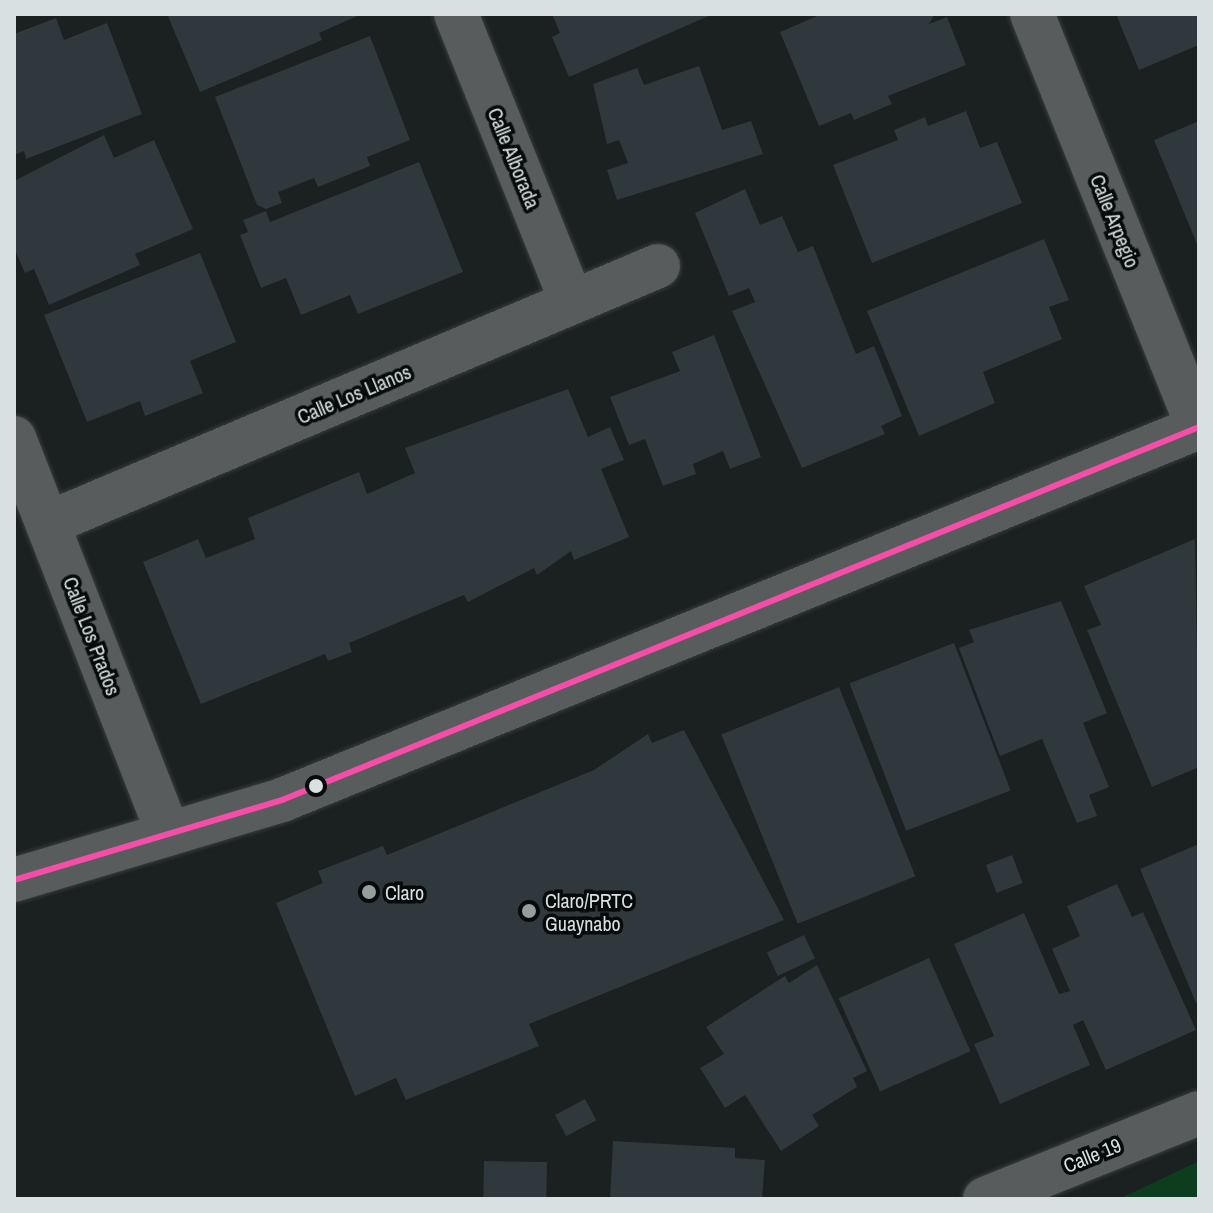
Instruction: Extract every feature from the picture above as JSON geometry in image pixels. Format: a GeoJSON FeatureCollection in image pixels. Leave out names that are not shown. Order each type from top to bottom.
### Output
{"type":"FeatureCollection","features":[{"type":"Feature","properties":{"kind":"street","name":"Calle Alborada"},"geometry":{"type":"LineString","coordinates":[[456,14],[572,302]]}},
{"type":"Feature","properties":{"kind":"street","name":"Calle Arpegio"},"geometry":{"type":"LineString","coordinates":[[1032,14],[1198,427]]}},
{"type":"Feature","properties":{"kind":"street","name":"Calle Los Llanos"},"geometry":{"type":"LineString","coordinates":[[49,523],[658,266]]}},
{"type":"Feature","properties":{"kind":"street"},"geometry":{"type":"LineString","coordinates":[[14,880],[282,800],[1198,427]]}},
{"type":"Feature","properties":{"kind":"street","name":"Calle Los Prados"},"geometry":{"type":"LineString","coordinates":[[14,438],[168,834]]}},
{"type":"Feature","properties":{"kind":"street","name":"Calle 19"},"geometry":{"type":"LineString","coordinates":[[985,1199],[1199,1113]]}},
{"type":"Feature","properties":{"kind":"green space"},"geometry":{"type":"Polygon","coordinates":[[[1199,1161],[1199,1199],[1119,1199],[1199,1161]]]}},
{"type":"Feature","properties":{"kind":"building"},"geometry":{"type":"Polygon","coordinates":[[[167,14],[362,14],[319,33],[322,40],[200,92],[167,14]]]}},
{"type":"Feature","properties":{"kind":"building"},"geometry":{"type":"Polygon","coordinates":[[[552,14],[713,14],[569,77],[552,37],[560,33],[552,14]]]}},
{"type":"Feature","properties":{"kind":"building"},"geometry":{"type":"Polygon","coordinates":[[[822,14],[935,14],[929,24],[947,17],[966,65],[888,96],[892,104],[854,120],[851,113],[819,126],[780,32],[822,14]]]}},
{"type":"Feature","properties":{"kind":"building"},"geometry":{"type":"Polygon","coordinates":[[[1116,14],[1199,14],[1199,45],[1139,70],[1116,14]]]}},
{"type":"Feature","properties":{"kind":"building"},"geometry":{"type":"Polygon","coordinates":[[[56,18],[64,40],[107,23],[142,114],[26,159],[24,151],[14,155],[14,34],[56,18]]]}},
{"type":"Feature","properties":{"kind":"building"},"geometry":{"type":"Polygon","coordinates":[[[370,36],[410,140],[367,157],[370,166],[318,187],[314,178],[278,192],[282,203],[266,209],[257,205],[215,97],[370,36]]]}},
{"type":"Feature","properties":{"kind":"building"},"geometry":{"type":"Polygon","coordinates":[[[699,66],[722,130],[751,121],[763,154],[617,200],[607,170],[628,163],[619,140],[607,144],[593,84],[637,68],[644,85],[699,66]]]}},
{"type":"Feature","properties":{"kind":"building"},"geometry":{"type":"Polygon","coordinates":[[[966,111],[980,148],[997,142],[1022,203],[872,263],[833,165],[898,140],[894,130],[925,117],[928,126],[966,111]]]}},
{"type":"Feature","properties":{"kind":"building"},"geometry":{"type":"Polygon","coordinates":[[[1199,121],[1199,249],[1154,140],[1199,121]]]}},
{"type":"Feature","properties":{"kind":"building"},"geometry":{"type":"Polygon","coordinates":[[[104,135],[114,158],[154,140],[193,229],[135,254],[140,265],[49,305],[34,269],[25,273],[14,248],[14,181],[104,135]]]}},
{"type":"Feature","properties":{"kind":"building"},"geometry":{"type":"Polygon","coordinates":[[[419,162],[463,272],[358,314],[350,295],[301,315],[286,278],[261,288],[240,235],[248,232],[243,220],[266,211],[270,222],[419,162]]]}},
{"type":"Feature","properties":{"kind":"building"},"geometry":{"type":"Polygon","coordinates":[[[745,189],[760,225],[782,216],[798,252],[813,246],[856,354],[874,346],[902,416],[881,426],[885,434],[802,468],[732,311],[755,302],[749,288],[729,296],[695,213],[745,189]]]}},
{"type":"Feature","properties":{"kind":"building"},"geometry":{"type":"Polygon","coordinates":[[[1044,239],[1069,300],[1049,307],[1062,339],[983,372],[995,403],[919,436],[867,311],[1044,239]]]}},
{"type":"Feature","properties":{"kind":"building"},"geometry":{"type":"Polygon","coordinates":[[[200,253],[236,342],[190,361],[203,393],[145,416],[140,401],[87,422],[44,315],[200,253]]]}},
{"type":"Feature","properties":{"kind":"building"},"geometry":{"type":"Polygon","coordinates":[[[714,335],[761,457],[730,469],[723,451],[693,464],[696,474],[663,486],[645,439],[629,445],[610,397],[680,371],[672,352],[714,335]]]}},
{"type":"Feature","properties":{"kind":"building"},"geometry":{"type":"Polygon","coordinates":[[[568,389],[588,437],[610,427],[624,460],[601,469],[629,537],[574,560],[571,551],[537,575],[534,568],[468,602],[464,595],[349,643],[352,652],[328,661],[325,654],[201,704],[143,562],[198,539],[206,558],[255,539],[248,518],[359,472],[367,494],[415,473],[405,448],[568,389]]]}},
{"type":"Feature","properties":{"kind":"building"},"geometry":{"type":"Polygon","coordinates":[[[1195,539],[1199,767],[1152,787],[1087,630],[1101,625],[1084,586],[1195,539]]]}},
{"type":"Feature","properties":{"kind":"building"},"geometry":{"type":"Polygon","coordinates":[[[1061,601],[1107,713],[1083,723],[1109,787],[1089,795],[1097,816],[1077,823],[1042,739],[1000,756],[959,648],[974,642],[969,630],[1061,601]]]}},
{"type":"Feature","properties":{"kind":"building"},"geometry":{"type":"Polygon","coordinates":[[[954,643],[1011,791],[906,831],[849,683],[954,643]]]}},
{"type":"Feature","properties":{"kind":"building"},"geometry":{"type":"Polygon","coordinates":[[[839,687],[915,876],[798,924],[721,735],[839,687]]]}},
{"type":"Feature","properties":{"kind":"building","name":"Claro/PRTC Guaynabo"},"geometry":{"type":"Polygon","coordinates":[[[684,730],[784,920],[529,1024],[539,1046],[406,1100],[396,1078],[355,1096],[276,903],[323,883],[318,871],[383,846],[387,855],[594,770],[648,734],[652,743],[684,730]]]}},
{"type":"Feature","properties":{"kind":"building"},"geometry":{"type":"Polygon","coordinates":[[[1199,844],[1199,1001],[1196,1003],[1140,869],[1199,844]]]}},
{"type":"Feature","properties":{"kind":"building"},"geometry":{"type":"Polygon","coordinates":[[[1012,855],[1023,883],[997,893],[986,865],[1012,855]]]}},
{"type":"Feature","properties":{"kind":"building"},"geometry":{"type":"Polygon","coordinates":[[[1117,884],[1132,917],[1143,912],[1196,1030],[1106,1070],[1083,1020],[1073,1025],[1090,1065],[1000,1104],[974,1044],[994,1036],[954,944],[1024,913],[1059,994],[1070,991],[1052,949],[1080,936],[1067,906],[1117,884]]]}},
{"type":"Feature","properties":{"kind":"building"},"geometry":{"type":"Polygon","coordinates":[[[804,935],[815,959],[778,976],[767,952],[804,935]]]}},
{"type":"Feature","properties":{"kind":"building"},"geometry":{"type":"Polygon","coordinates":[[[929,958],[970,1051],[880,1091],[839,998],[929,958]]]}},
{"type":"Feature","properties":{"kind":"building"},"geometry":{"type":"Polygon","coordinates":[[[817,965],[867,1071],[853,1078],[857,1087],[812,1115],[819,1126],[781,1151],[745,1095],[725,1108],[700,1068],[724,1054],[706,1027],[785,976],[789,983],[817,965]]]}},
{"type":"Feature","properties":{"kind":"building"},"geometry":{"type":"Polygon","coordinates":[[[585,1099],[596,1120],[566,1136],[555,1115],[585,1099]]]}},
{"type":"Feature","properties":{"kind":"building"},"geometry":{"type":"Polygon","coordinates":[[[613,1141],[735,1148],[735,1158],[765,1160],[762,1199],[610,1199],[613,1141]]]}},
{"type":"Feature","properties":{"kind":"building"},"geometry":{"type":"Polygon","coordinates":[[[484,1161],[547,1162],[546,1199],[483,1199],[484,1161]]]}},
{"type":"Feature","properties":{"kind":"transit line"},"geometry":{"type":"LineString","coordinates":[[14,880],[282,800],[1199,427]]}},
{"type":"Feature","properties":{"kind":"place","name":"Claro"},"geometry":{"type":"Point","coordinates":[369,892]}},
{"type":"Feature","properties":{"kind":"place","name":"Claro/PRTC Guaynabo"},"geometry":{"type":"Point","coordinates":[529,911]}}]}
